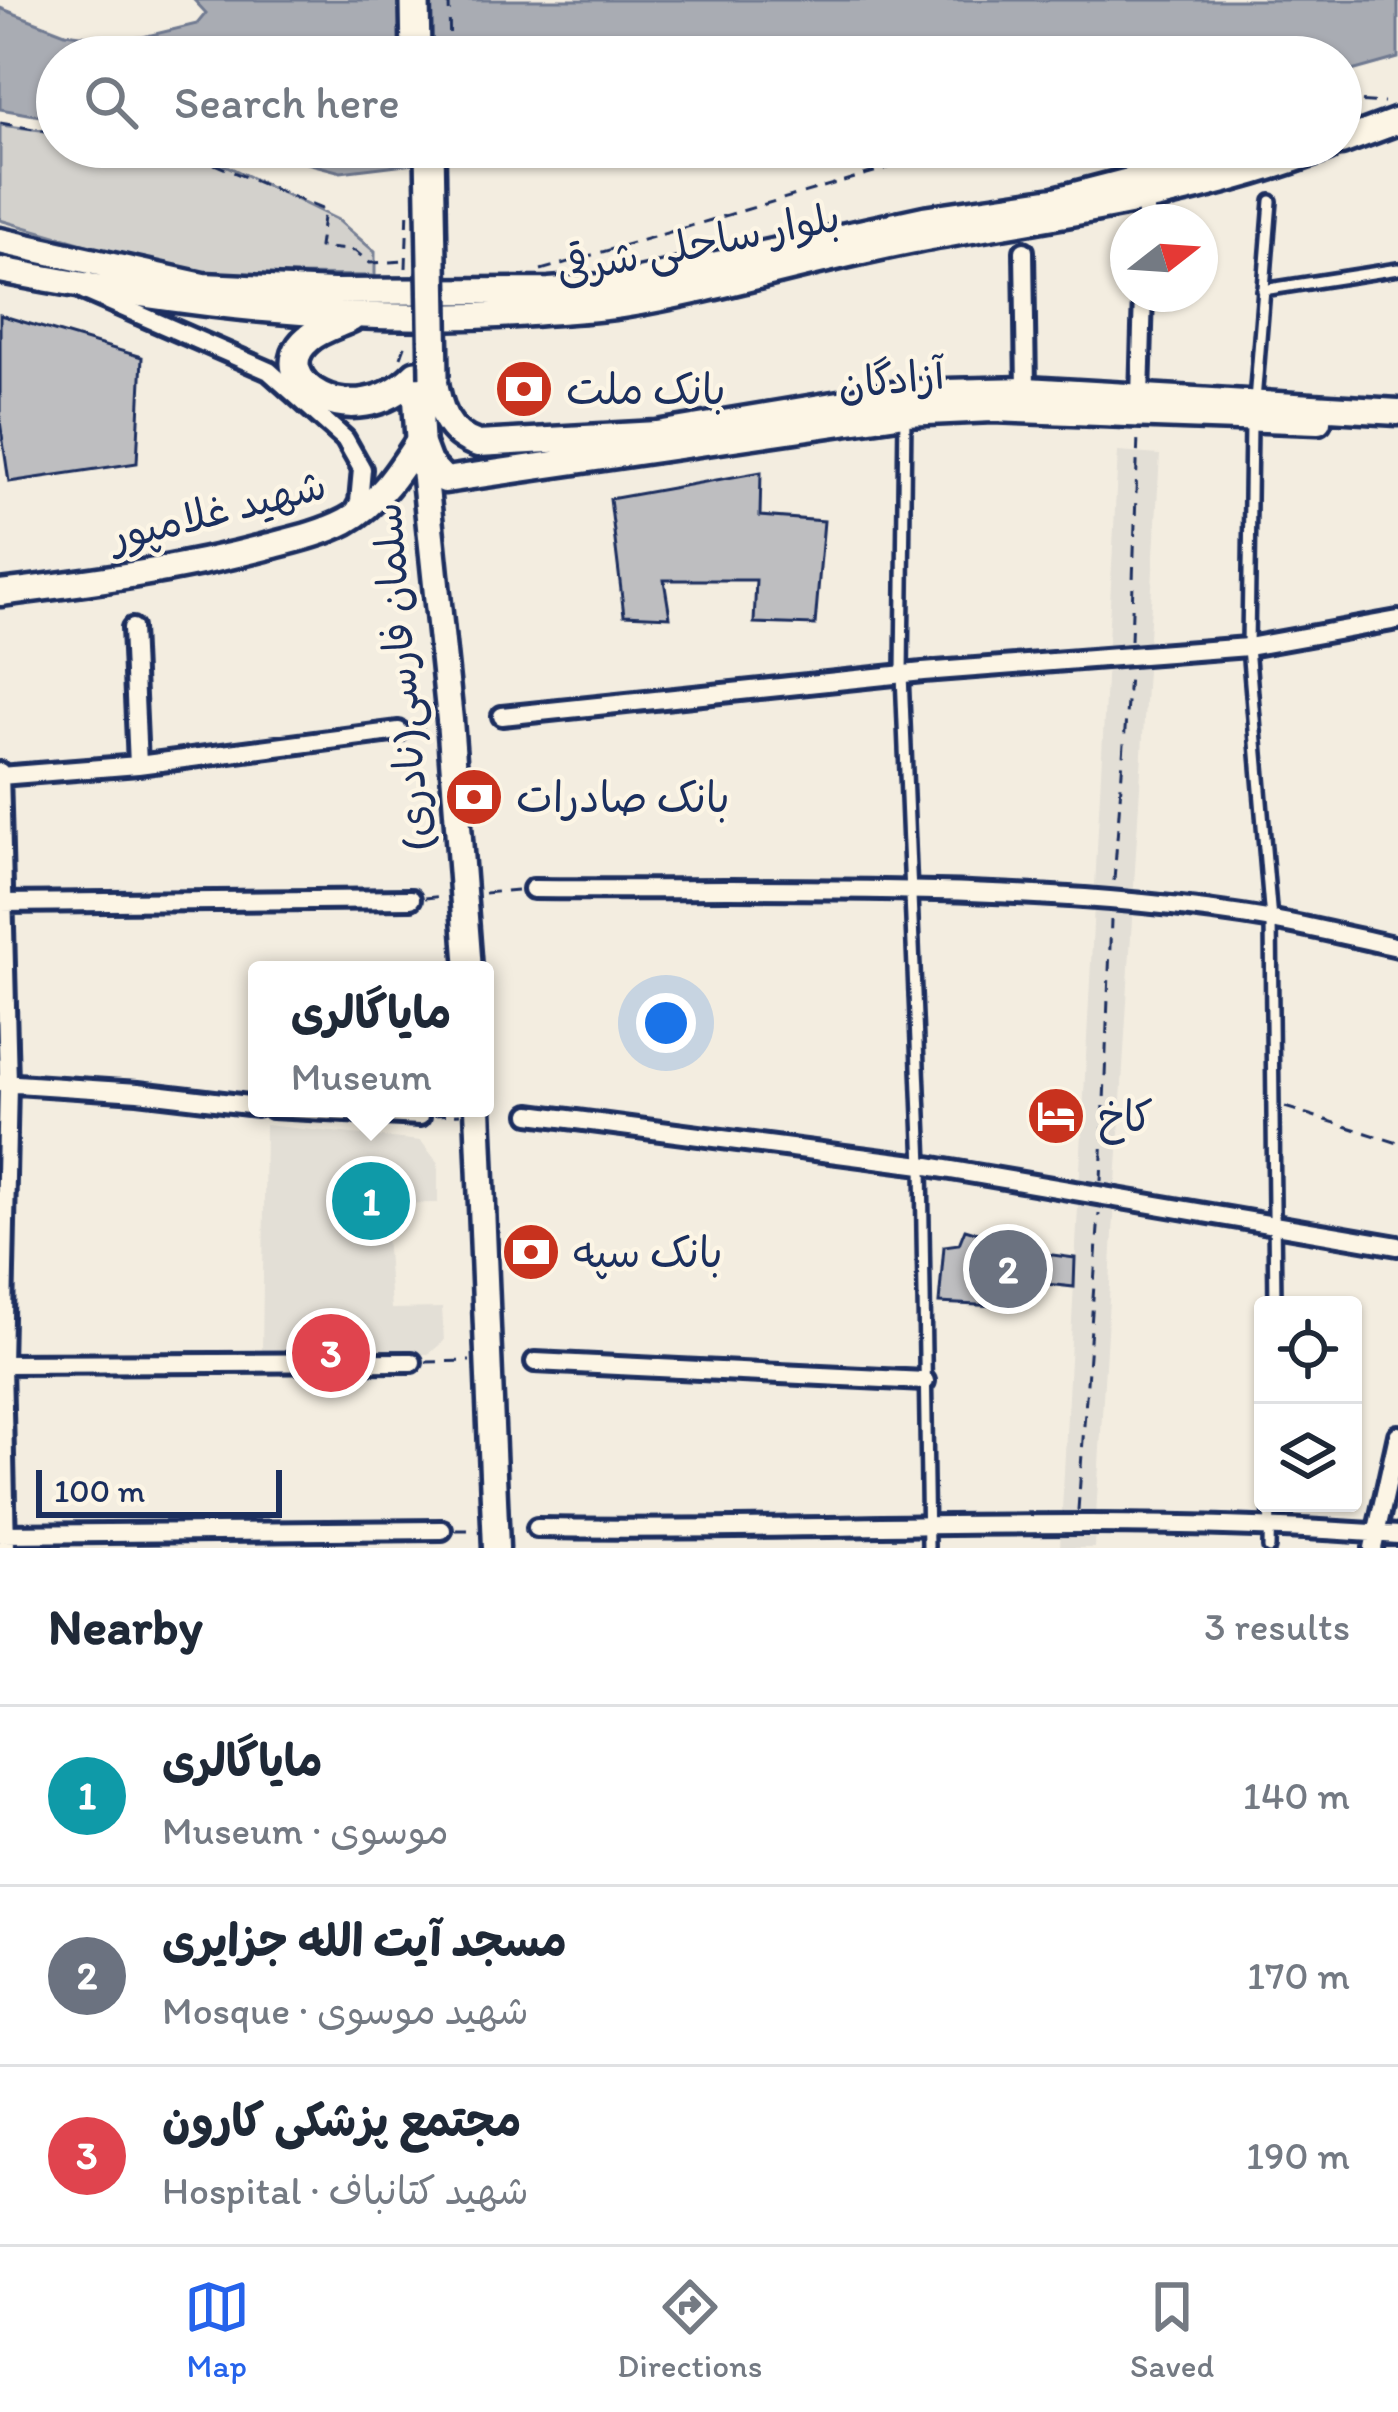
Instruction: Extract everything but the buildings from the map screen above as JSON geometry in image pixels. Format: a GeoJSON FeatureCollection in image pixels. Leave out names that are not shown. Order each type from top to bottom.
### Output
{"type":"FeatureCollection","features":[{"type":"Feature","properties":{"kind":"main road"},"geometry":{"type":"LineString","coordinates":[[415,0],[416,36]]}},
{"type":"Feature","properties":{"kind":"main road"},"geometry":{"type":"LineString","coordinates":[[428,0],[429,36]]}},
{"type":"Feature","properties":{"kind":"main road"},"geometry":{"type":"LineString","coordinates":[[1362,118],[1398,105]]}},
{"type":"Feature","properties":{"kind":"main road"},"geometry":{"type":"LineString","coordinates":[[1362,135],[1398,122]]}},
{"type":"Feature","properties":{"kind":"main road"},"geometry":{"type":"LineString","coordinates":[[418,168],[425,376]]}},
{"type":"Feature","properties":{"kind":"main road"},"geometry":{"type":"LineString","coordinates":[[425,376],[430,168]]}},
{"type":"Feature","properties":{"kind":"main road","name":"بلوار ساحلی شرقی"},"geometry":{"type":"LineString","coordinates":[[0,241],[203,286],[333,292],[549,291],[616,286],[924,219],[1055,200],[1179,168]]}},
{"type":"Feature","properties":{"kind":"main road","name":"بلوار ساحلی شرقی"},"geometry":{"type":"LineString","coordinates":[[1169,204],[1275,168]]}},
{"type":"Feature","properties":{"kind":"main road","name":"بلوار ساحلی شرقی"},"geometry":{"type":"LineString","coordinates":[[0,270],[193,302],[350,318],[487,316],[619,306],[928,237],[1110,216]]}},
{"type":"Feature","properties":{"kind":"main road"},"geometry":{"type":"LineString","coordinates":[[350,318],[306,340],[297,355],[301,380],[310,392],[341,405],[373,403],[425,376]]}},
{"type":"Feature","properties":{"kind":"main road","name":"سلمان فارسی(نادری)"},"geometry":{"type":"LineString","coordinates":[[425,376],[420,439],[450,720],[468,961]]}},
{"type":"Feature","properties":{"kind":"main road","name":"آزادگان"},"geometry":{"type":"LineString","coordinates":[[425,376],[442,416],[462,439],[478,444],[657,434],[906,393],[1027,390],[1139,406]]}},
{"type":"Feature","properties":{"kind":"main road","name":"آزادگان"},"geometry":{"type":"LineString","coordinates":[[420,439],[429,463],[445,480],[905,413],[1139,406],[1398,412]]}},
{"type":"Feature","properties":{"kind":"main road","name":"آزادگان"},"geometry":{"type":"LineString","coordinates":[[1253,410],[1398,423]]}},
{"type":"Feature","properties":{"kind":"main road","name":"شهید غلامپور"},"geometry":{"type":"LineString","coordinates":[[0,593],[221,559],[316,534],[349,520],[394,478],[420,439]]}},
{"type":"Feature","properties":{"kind":"main road"},"geometry":{"type":"LineString","coordinates":[[478,1117],[496,1548]]}},
{"type":"Feature","properties":{"kind":"street"},"geometry":{"type":"LineString","coordinates":[[1024,251],[1027,390]]}},
{"type":"Feature","properties":{"kind":"street"},"geometry":{"type":"LineString","coordinates":[[68,283],[269,371],[345,440],[362,469],[359,502],[349,520]]}},
{"type":"Feature","properties":{"kind":"street"},"geometry":{"type":"LineString","coordinates":[[1139,406],[1142,312]]}},
{"type":"Feature","properties":{"kind":"street"},"geometry":{"type":"LineString","coordinates":[[502,716],[902,674],[1248,647],[1398,620]]}},
{"type":"Feature","properties":{"kind":"street"},"geometry":{"type":"LineString","coordinates":[[132,628],[138,765]]}},
{"type":"Feature","properties":{"kind":"street"},"geometry":{"type":"LineString","coordinates":[[399,731],[138,765],[0,774],[4,1538],[442,1530]]}},
{"type":"Feature","properties":{"kind":"street"},"geometry":{"type":"LineString","coordinates":[[533,889],[912,891],[1112,902],[1271,920],[1398,947]]}},
{"type":"Feature","properties":{"kind":"street"},"geometry":{"type":"LineString","coordinates":[[1,903],[411,899]]}},
{"type":"Feature","properties":{"kind":"street"},"geometry":{"type":"LineString","coordinates":[[4,1083],[248,1105]]}},
{"type":"Feature","properties":{"kind":"street"},"geometry":{"type":"LineString","coordinates":[[530,1114],[922,1165],[1398,1246]]}},
{"type":"Feature","properties":{"kind":"street"},"geometry":{"type":"LineString","coordinates":[[1,1364],[412,1362]]}},
{"type":"Feature","properties":{"kind":"street"},"geometry":{"type":"LineString","coordinates":[[535,1362],[925,1381]]}},
{"type":"Feature","properties":{"kind":"street"},"geometry":{"type":"LineString","coordinates":[[1373,1541],[1398,1435]]}},
{"type":"Feature","properties":{"kind":"street"},"geometry":{"type":"LineString","coordinates":[[537,1528],[661,1539],[1077,1523],[1270,1525],[1373,1541],[1398,1535]]}},
{"type":"Feature","properties":{"kind":"lane"},"geometry":{"type":"LineString","coordinates":[[1271,201],[1253,410],[1248,647],[1271,920],[1275,1296]]}},
{"type":"Feature","properties":{"kind":"lane"},"geometry":{"type":"LineString","coordinates":[[1263,290],[1398,269]]}},
{"type":"Feature","properties":{"kind":"lane"},"geometry":{"type":"LineString","coordinates":[[905,413],[902,674],[922,1165],[928,1548]]}},
{"type":"Feature","properties":{"kind":"lane"},"geometry":{"type":"LineString","coordinates":[[1269,1548],[1270,1512]]}},
{"type":"Feature","properties":{"kind":"path"},"geometry":{"type":"LineString","coordinates":[[449,0],[450,36]]}},
{"type":"Feature","properties":{"kind":"path"},"geometry":{"type":"LineString","coordinates":[[1362,102],[1398,105]]}},
{"type":"Feature","properties":{"kind":"path"},"geometry":{"type":"LineString","coordinates":[[0,123],[36,129]]}},
{"type":"Feature","properties":{"kind":"path"},"geometry":{"type":"LineString","coordinates":[[226,168],[324,210],[319,247],[356,250],[370,263],[406,261]]}},
{"type":"Feature","properties":{"kind":"path"},"geometry":{"type":"LineString","coordinates":[[534,272],[888,168]]}},
{"type":"Feature","properties":{"kind":"path"},"geometry":{"type":"LineString","coordinates":[[1077,1523],[1130,657],[1139,406]]}},
{"type":"Feature","properties":{"kind":"path"},"geometry":{"type":"LineString","coordinates":[[1274,1103],[1398,1143]]}},
{"type":"Feature","properties":{"kind":"shaded area"},"geometry":{"type":"Polygon","coordinates":[[[194,0],[1398,0],[1398,58],[1362,68],[1362,36],[147,36],[197,24],[206,13],[194,0]]]}},
{"type":"Feature","properties":{"kind":"shaded area"},"geometry":{"type":"Polygon","coordinates":[[[0,8],[65,33],[89,36],[36,36],[36,115],[0,109],[0,8]]]}},
{"type":"Feature","properties":{"kind":"shaded area"},"geometry":{"type":"Polygon","coordinates":[[[0,125],[36,129],[36,168],[231,168],[338,220],[375,252],[375,276],[213,274],[121,255],[0,220],[0,125]]]}},
{"type":"Feature","properties":{"kind":"shaded area"},"geometry":{"type":"Polygon","coordinates":[[[326,168],[373,168],[341,172],[326,168]]]}},
{"type":"Feature","properties":{"kind":"shaded area"},"geometry":{"type":"Polygon","coordinates":[[[1118,452],[1160,455],[1094,1548],[1060,1548],[1118,452]]]}},
{"type":"Feature","properties":{"kind":"shaded area"},"geometry":{"type":"Polygon","coordinates":[[[265,1125],[421,1141],[438,1163],[438,1203],[384,1204],[391,1309],[442,1308],[444,1341],[429,1354],[262,1353],[265,1125]]]}},
{"type":"Feature","properties":{"kind":"place","name":"بانک ملت"},"geometry":{"type":"Point","coordinates":[524,389]}},
{"type":"Feature","properties":{"kind":"place","name":"بانک صادرات"},"geometry":{"type":"Point","coordinates":[474,797]}},
{"type":"Feature","properties":{"kind":"place","name":"کاخ"},"geometry":{"type":"Point","coordinates":[1056,1116]}},
{"type":"Feature","properties":{"kind":"place","name":"مایاگالری"},"geometry":{"type":"Point","coordinates":[371,1201]}},
{"type":"Feature","properties":{"kind":"place","name":"بانک سپه"},"geometry":{"type":"Point","coordinates":[531,1252]}},
{"type":"Feature","properties":{"kind":"place","name":"مسجد آیت الله جزایری"},"geometry":{"type":"Point","coordinates":[1008,1269]}},
{"type":"Feature","properties":{"kind":"place","name":"مجتمع پزشکی کارون"},"geometry":{"type":"Point","coordinates":[331,1353]}}]}
